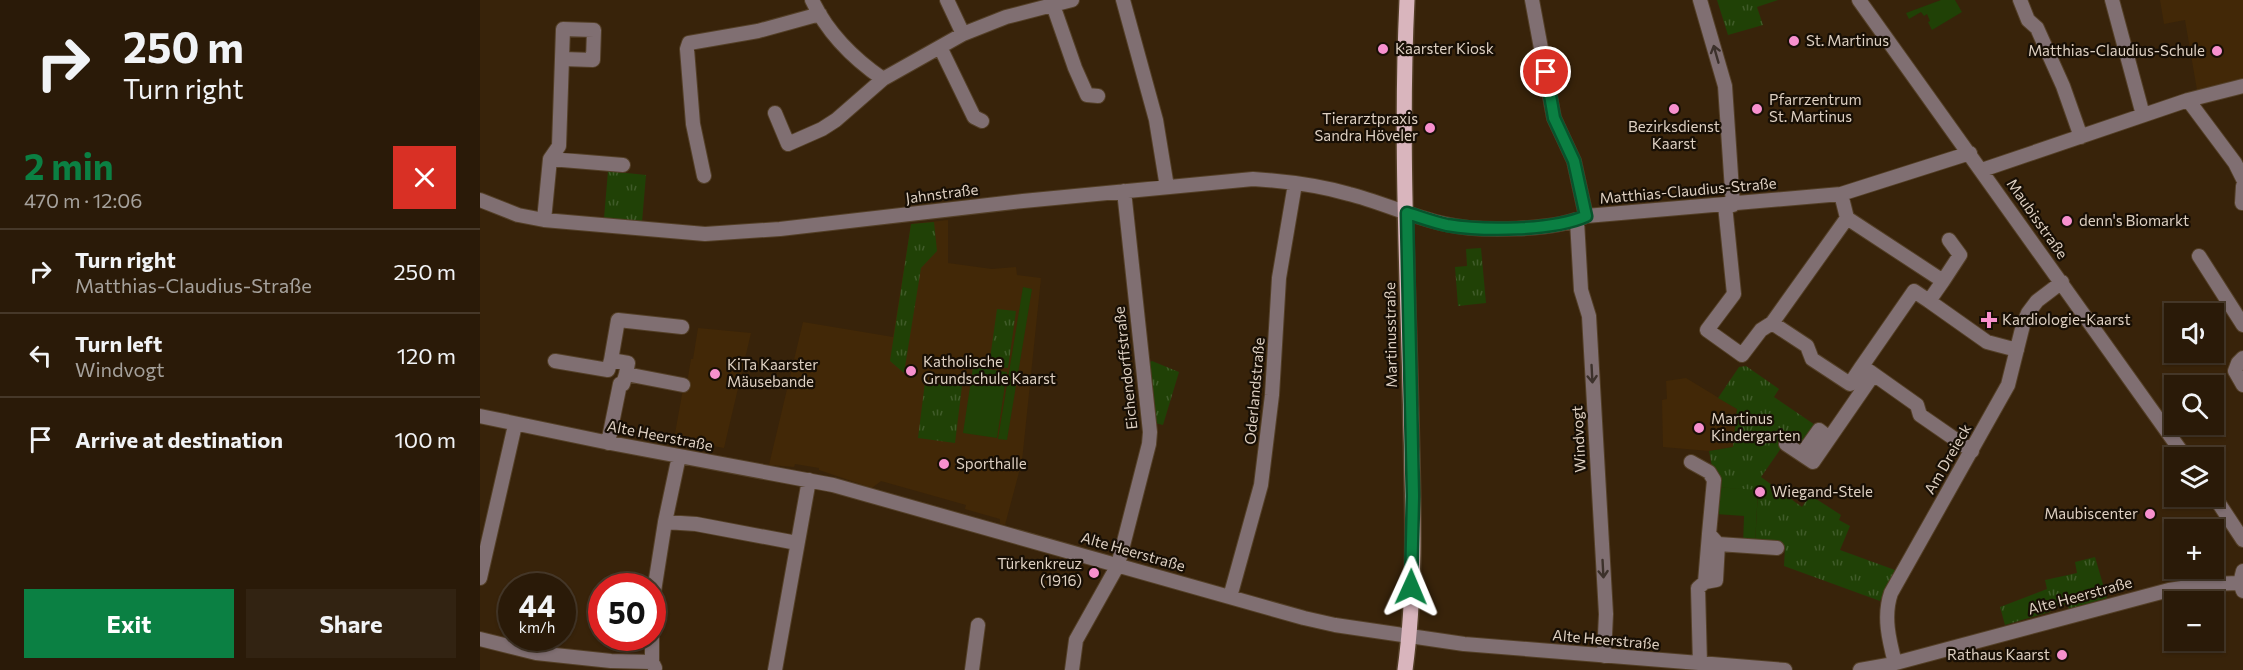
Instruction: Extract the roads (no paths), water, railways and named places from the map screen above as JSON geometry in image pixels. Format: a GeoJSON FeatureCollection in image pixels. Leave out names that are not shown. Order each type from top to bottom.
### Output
{"type":"FeatureCollection","features":[{"type":"Feature","properties":{"kind":"main road","name":"Martinusstraße"},"geometry":{"type":"LineString","coordinates":[[1405,670],[1409,636],[1413,496],[1403,100],[1407,0]]}},
{"type":"Feature","properties":{"kind":"street"},"geometry":{"type":"LineString","coordinates":[[812,0],[841,42],[862,64],[883,79]]}},
{"type":"Feature","properties":{"kind":"street"},"geometry":{"type":"LineString","coordinates":[[947,0],[963,34]]}},
{"type":"Feature","properties":{"kind":"street"},"geometry":{"type":"LineString","coordinates":[[775,113],[788,144],[822,129],[836,120],[883,79],[963,34],[1006,17],[1072,0]]}},
{"type":"Feature","properties":{"kind":"street"},"geometry":{"type":"LineString","coordinates":[[1123,0],[1156,120],[1167,187]]}},
{"type":"Feature","properties":{"kind":"street","name":"Windvogt"},"geometry":{"type":"LineString","coordinates":[[1532,0],[1554,118],[1574,161],[1582,219],[1581,290],[1589,316],[1606,614],[1604,656]]}},
{"type":"Feature","properties":{"kind":"street"},"geometry":{"type":"LineString","coordinates":[[1700,0],[1725,86],[1734,294],[1707,330],[1742,355],[1761,330],[1772,324],[1847,218]]}},
{"type":"Feature","properties":{"kind":"street","name":"Maubisstraße"},"geometry":{"type":"LineString","coordinates":[[1860,0],[2178,447]]}},
{"type":"Feature","properties":{"kind":"street"},"geometry":{"type":"LineString","coordinates":[[2020,0],[2028,20],[2037,28],[2063,86],[2081,137]]}},
{"type":"Feature","properties":{"kind":"street"},"geometry":{"type":"LineString","coordinates":[[2112,0],[2143,115]]}},
{"type":"Feature","properties":{"kind":"street"},"geometry":{"type":"LineString","coordinates":[[1053,5],[1087,95],[1098,96]]}},
{"type":"Feature","properties":{"kind":"street"},"geometry":{"type":"LineString","coordinates":[[704,176],[693,124],[687,49],[689,43],[758,32],[820,14]]}},
{"type":"Feature","properties":{"kind":"street"},"geometry":{"type":"LineString","coordinates":[[940,47],[974,117],[982,121]]}},
{"type":"Feature","properties":{"kind":"street"},"geometry":{"type":"LineString","coordinates":[[544,220],[550,159],[559,146],[563,59]]}},
{"type":"Feature","properties":{"kind":"street"},"geometry":{"type":"LineString","coordinates":[[1983,170],[2188,100],[2243,86]]}},
{"type":"Feature","properties":{"kind":"street"},"geometry":{"type":"LineString","coordinates":[[2188,100],[2235,163],[2243,179]]}},
{"type":"Feature","properties":{"kind":"street","name":"Matthias-Claudius-Straße"},"geometry":{"type":"LineString","coordinates":[[1407,213],[1447,225],[1535,227],[1582,219],[1841,194],[1970,153]]}},
{"type":"Feature","properties":{"kind":"street"},"geometry":{"type":"LineString","coordinates":[[550,159],[623,165]]}},
{"type":"Feature","properties":{"kind":"street","name":"Jahnstraße"},"geometry":{"type":"LineString","coordinates":[[480,200],[510,212],[544,220],[705,234],[780,230],[1245,179],[1295,184],[1347,193],[1407,213]]}},
{"type":"Feature","properties":{"kind":"street","name":"Oderlandstraße"},"geometry":{"type":"LineString","coordinates":[[1230,597],[1262,485],[1272,395],[1279,278],[1295,184]]}},
{"type":"Feature","properties":{"kind":"street"},"geometry":{"type":"LineString","coordinates":[[2242,203],[2243,186]]}},
{"type":"Feature","properties":{"kind":"street","name":"Eichendorffstraße"},"geometry":{"type":"LineString","coordinates":[[1072,670],[1076,640],[1118,565],[1148,453],[1150,432],[1125,191]]}},
{"type":"Feature","properties":{"kind":"street"},"geometry":{"type":"LineString","coordinates":[[1841,194],[1847,218],[1943,281]]}},
{"type":"Feature","properties":{"kind":"street"},"geometry":{"type":"LineString","coordinates":[[1929,301],[1960,255],[1949,240]]}},
{"type":"Feature","properties":{"kind":"street"},"geometry":{"type":"LineString","coordinates":[[2199,256],[2243,324]]}},
{"type":"Feature","properties":{"kind":"street","name":"Am Dreieck"},"geometry":{"type":"LineString","coordinates":[[1894,663],[1886,619],[1891,593],[2008,385],[2028,313],[2037,301],[2062,282]]}},
{"type":"Feature","properties":{"kind":"street"},"geometry":{"type":"LineString","coordinates":[[1786,444],[1813,462],[1914,291],[1988,342],[2017,350]]}},
{"type":"Feature","properties":{"kind":"street"},"geometry":{"type":"LineString","coordinates":[[682,327],[618,320],[606,381],[623,379],[683,385]]}},
{"type":"Feature","properties":{"kind":"street"},"geometry":{"type":"LineString","coordinates":[[1772,324],[1807,346],[1812,359],[1855,388]]}},
{"type":"Feature","properties":{"kind":"street"},"geometry":{"type":"LineString","coordinates":[[2243,358],[2236,365],[2235,373],[2243,385]]}},
{"type":"Feature","properties":{"kind":"street"},"geometry":{"type":"LineString","coordinates":[[555,361],[610,365],[628,363],[608,443]]}},
{"type":"Feature","properties":{"kind":"street"},"geometry":{"type":"LineString","coordinates":[[1867,371],[1917,405],[1920,416],[1972,451]]}},
{"type":"Feature","properties":{"kind":"street","name":"Alte Heerstraße"},"geometry":{"type":"LineString","coordinates":[[480,416],[515,425],[809,480],[859,492],[1325,623],[1475,645],[1782,670]]}},
{"type":"Feature","properties":{"kind":"street"},"geometry":{"type":"LineString","coordinates":[[480,578],[515,425]]}},
{"type":"Feature","properties":{"kind":"street"},"geometry":{"type":"LineString","coordinates":[[657,573],[679,456]]}},
{"type":"Feature","properties":{"kind":"street"},"geometry":{"type":"LineString","coordinates":[[1691,462],[1709,472],[1714,480],[1713,539],[1716,580],[1705,582],[1698,588],[1700,664]]}},
{"type":"Feature","properties":{"kind":"street"},"geometry":{"type":"LineString","coordinates":[[775,670],[809,480]]}},
{"type":"Feature","properties":{"kind":"street"},"geometry":{"type":"LineString","coordinates":[[2221,507],[2243,540]]}},
{"type":"Feature","properties":{"kind":"street"},"geometry":{"type":"LineString","coordinates":[[665,522],[696,524],[797,543]]}},
{"type":"Feature","properties":{"kind":"street"},"geometry":{"type":"LineString","coordinates":[[1713,539],[1777,548]]}},
{"type":"Feature","properties":{"kind":"street","name":"Alte Heerstraße"},"geometry":{"type":"LineString","coordinates":[[1860,670],[1894,663],[2158,592],[2200,585],[2242,582]]}},
{"type":"Feature","properties":{"kind":"street"},"geometry":{"type":"LineString","coordinates":[[972,670],[978,625]]}},
{"type":"Feature","properties":{"kind":"street"},"geometry":{"type":"LineString","coordinates":[[480,639],[536,653],[654,666],[653,651]]}},
{"type":"Feature","properties":{"kind":"place","name":"St. Martinus"},"geometry":{"type":"Point","coordinates":[1794,41]}},
{"type":"Feature","properties":{"kind":"place","name":"Kaarster Kiosk"},"geometry":{"type":"Point","coordinates":[1383,49]}},
{"type":"Feature","properties":{"kind":"place","name":"Matthias-Claudius-Schule"},"geometry":{"type":"Point","coordinates":[2217,51]}},
{"type":"Feature","properties":{"kind":"place","name":"Bezirksdienst Kaarst"},"geometry":{"type":"Point","coordinates":[1674,109]}},
{"type":"Feature","properties":{"kind":"place","name":"Pfarrzentrum St. Martinus"},"geometry":{"type":"Point","coordinates":[1757,109]}},
{"type":"Feature","properties":{"kind":"place","name":"Tierarztpraxis Sandra Höveler"},"geometry":{"type":"Point","coordinates":[1430,128]}},
{"type":"Feature","properties":{"kind":"place","name":"denn's Biomarkt"},"geometry":{"type":"Point","coordinates":[2067,221]}},
{"type":"Feature","properties":{"kind":"place","name":"Kardiologie-Kaarst"},"geometry":{"type":"Point","coordinates":[1989,320]}},
{"type":"Feature","properties":{"kind":"place","name":"Katholische Grundschule Kaarst"},"geometry":{"type":"Point","coordinates":[911,371]}},
{"type":"Feature","properties":{"kind":"place","name":"KiTa Kaarster Mäusebande"},"geometry":{"type":"Point","coordinates":[715,374]}},
{"type":"Feature","properties":{"kind":"place","name":"Martinus Kindergarten"},"geometry":{"type":"Point","coordinates":[1699,428]}},
{"type":"Feature","properties":{"kind":"place","name":"Sporthalle"},"geometry":{"type":"Point","coordinates":[944,464]}},
{"type":"Feature","properties":{"kind":"place","name":"Wiegand-Stele"},"geometry":{"type":"Point","coordinates":[1760,492]}},
{"type":"Feature","properties":{"kind":"place","name":"Maubiscenter"},"geometry":{"type":"Point","coordinates":[2150,514]}},
{"type":"Feature","properties":{"kind":"place","name":"Türkenkreuz (1916)"},"geometry":{"type":"Point","coordinates":[1094,573]}},
{"type":"Feature","properties":{"kind":"place","name":"Rathaus Kaarst"},"geometry":{"type":"Point","coordinates":[2062,655]}}]}
